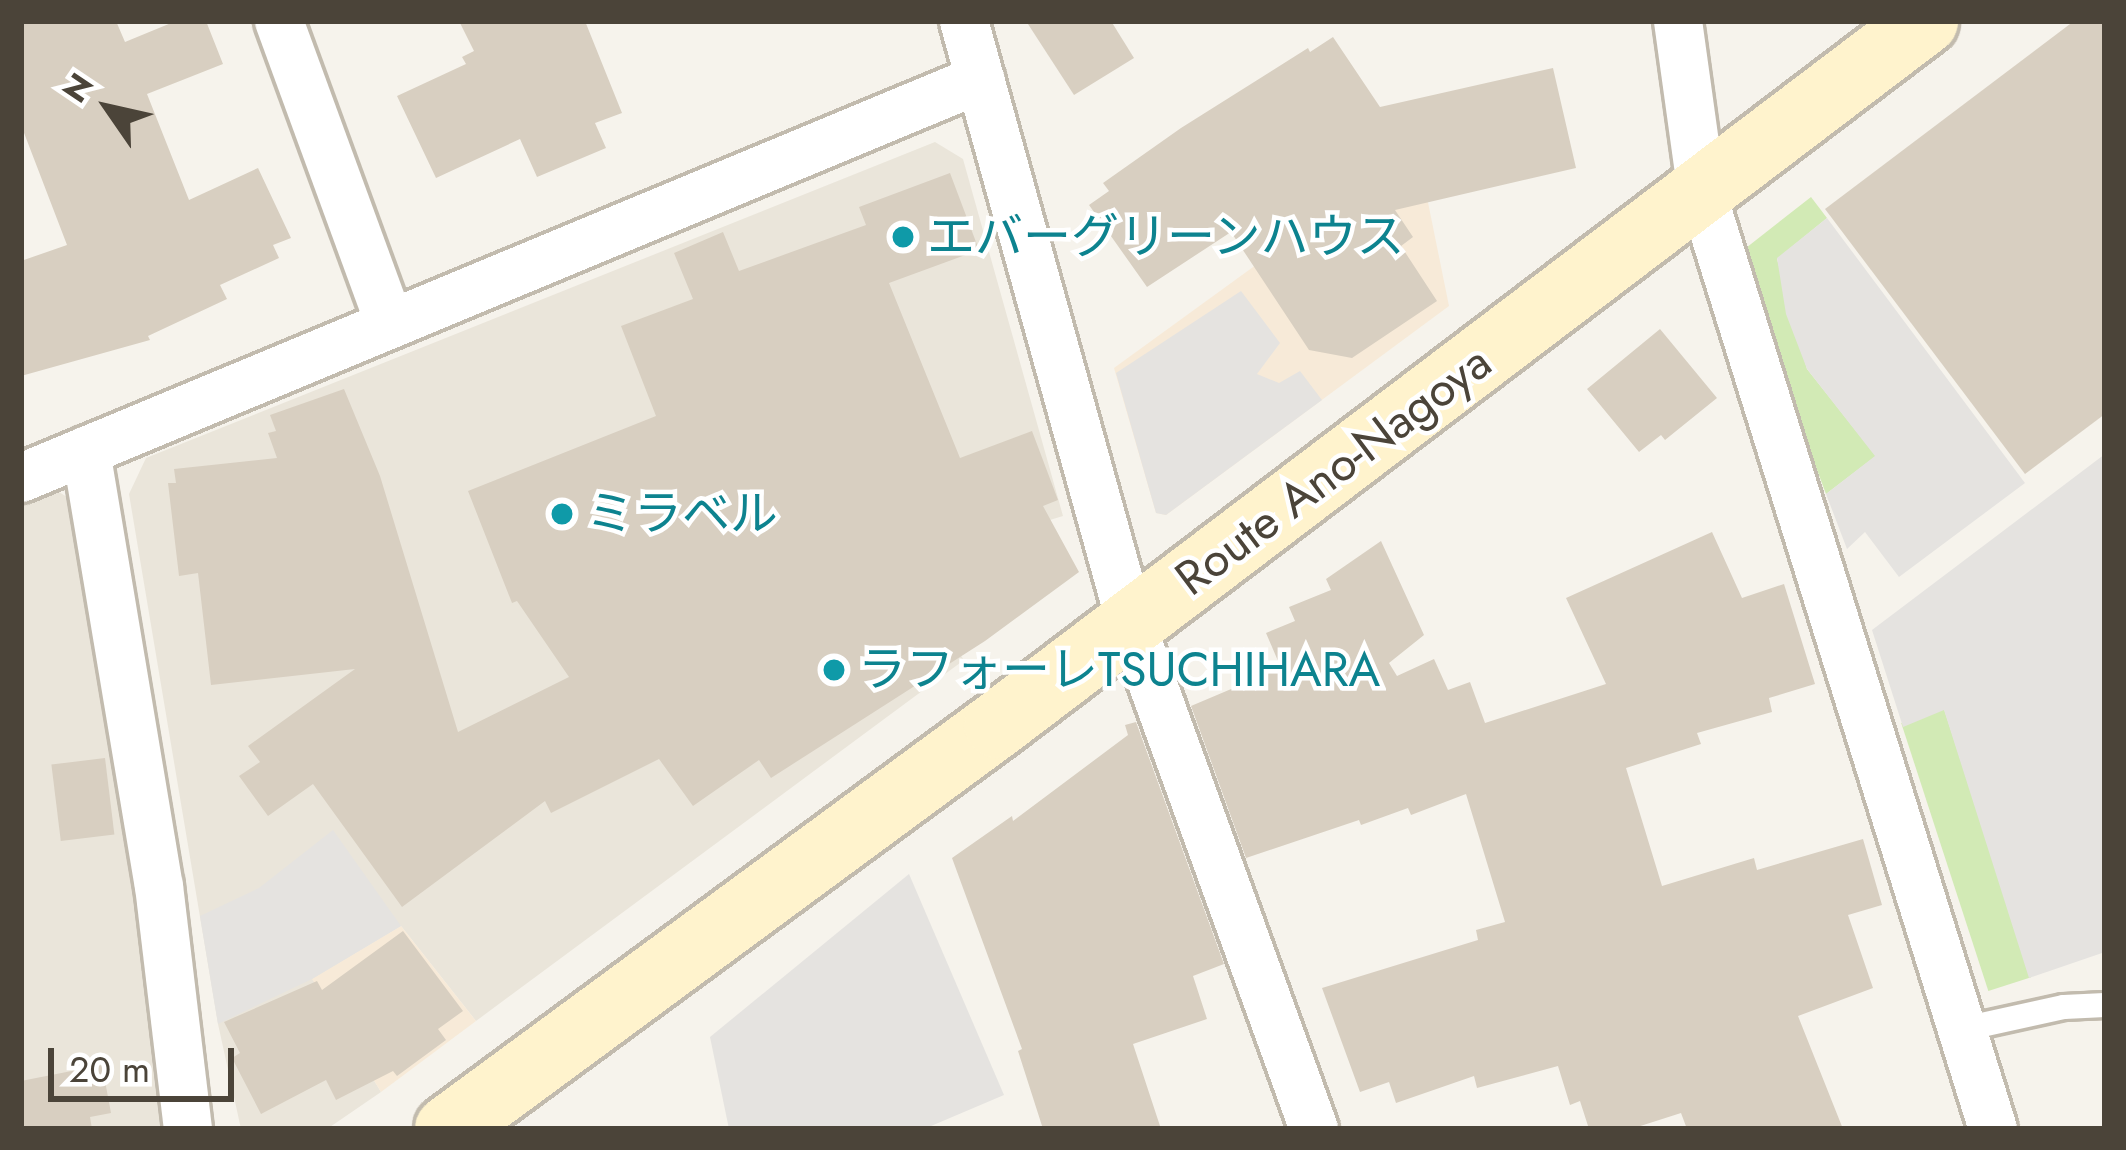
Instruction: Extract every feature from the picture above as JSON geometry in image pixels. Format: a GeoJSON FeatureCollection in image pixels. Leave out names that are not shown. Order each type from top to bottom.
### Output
{"type":"FeatureCollection","features":[{"type":"Feature","properties":{"kind":"main road","name":"Route Ano-Nagoya"},"geometry":{"type":"LineString","coordinates":[[448,1129],[1131,624],[1925,21]]}},
{"type":"Feature","properties":{"kind":"street"},"geometry":{"type":"LineString","coordinates":[[279,21],[389,322]]}},
{"type":"Feature","properties":{"kind":"street"},"geometry":{"type":"LineString","coordinates":[[964,21],[1131,624],[1314,1129]]}},
{"type":"Feature","properties":{"kind":"street"},"geometry":{"type":"LineString","coordinates":[[1678,21],[1702,193],[1993,1129]]}},
{"type":"Feature","properties":{"kind":"street"},"geometry":{"type":"LineString","coordinates":[[21,478],[980,79]]}},
{"type":"Feature","properties":{"kind":"street"},"geometry":{"type":"LineString","coordinates":[[86,451],[159,886],[188,1129]]}},
{"type":"Feature","properties":{"kind":"lane"},"geometry":{"type":"LineString","coordinates":[[1959,1030],[2064,1006],[2105,1005]]}},
{"type":"Feature","properties":{"kind":"shaded area"},"geometry":{"type":"Polygon","coordinates":[[[935,142],[963,159],[1063,516],[899,566],[964,660],[476,1021],[401,926],[313,979],[381,1092],[327,1129],[241,1129],[218,1024],[129,494],[146,458],[935,142]]]}},
{"type":"Feature","properties":{"kind":"shaded area"},"geometry":{"type":"Polygon","coordinates":[[[1417,148],[1449,306],[1166,515],[1156,513],[1114,368],[1417,148]]]}},
{"type":"Feature","properties":{"kind":"shaded area"},"geometry":{"type":"Polygon","coordinates":[[[1827,218],[2025,483],[1899,577],[1865,532],[1847,549],[1826,494],[1875,456],[1807,369],[1786,314],[1777,258],[1827,218]]]}},
{"type":"Feature","properties":{"kind":"shaded area"},"geometry":{"type":"Polygon","coordinates":[[[1241,291],[1280,343],[1257,374],[1279,383],[1300,371],[1322,400],[1166,515],[1156,513],[1116,373],[1241,291]]]}},
{"type":"Feature","properties":{"kind":"shaded area"},"geometry":{"type":"Polygon","coordinates":[[[2105,454],[2105,952],[2029,978],[1944,710],[1903,727],[1872,630],[2105,454]]]}},
{"type":"Feature","properties":{"kind":"shaded area"},"geometry":{"type":"Polygon","coordinates":[[[51,487],[83,507],[170,1129],[21,1129],[21,501],[51,487]]]}},
{"type":"Feature","properties":{"kind":"shaded area"},"geometry":{"type":"Polygon","coordinates":[[[333,830],[401,926],[312,979],[218,1024],[200,916],[259,888],[333,830]]]}},
{"type":"Feature","properties":{"kind":"shaded area"},"geometry":{"type":"Polygon","coordinates":[[[909,874],[1004,1095],[924,1129],[729,1129],[710,1037],[909,874]]]}},
{"type":"Feature","properties":{"kind":"shaded area"},"geometry":{"type":"Polygon","coordinates":[[[401,926],[476,1021],[381,1092],[312,979],[401,926]]]}},
{"type":"Feature","properties":{"kind":"green space"},"geometry":{"type":"Polygon","coordinates":[[[1811,197],[1827,218],[1777,259],[1807,369],[1876,456],[1826,494],[1737,255],[1811,197]]]}},
{"type":"Feature","properties":{"kind":"green space"},"geometry":{"type":"Polygon","coordinates":[[[1944,709],[2031,977],[1988,991],[1901,723],[1944,709]]]}},
{"type":"Feature","properties":{"kind":"building"},"geometry":{"type":"Polygon","coordinates":[[[21,21],[116,21],[125,42],[176,21],[206,21],[223,64],[147,94],[189,200],[258,168],[291,238],[273,245],[279,258],[220,285],[227,299],[148,336],[150,340],[21,376],[21,261],[67,245],[21,125],[21,21]]]}},
{"type":"Feature","properties":{"kind":"building"},"geometry":{"type":"Polygon","coordinates":[[[459,21],[585,21],[622,113],[595,123],[606,148],[537,177],[520,139],[436,178],[397,96],[466,64],[462,57],[474,51],[459,21]]]}},
{"type":"Feature","properties":{"kind":"building"},"geometry":{"type":"Polygon","coordinates":[[[1026,21],[1111,21],[1134,58],[1074,95],[1026,21]]]}},
{"type":"Feature","properties":{"kind":"building"},"geometry":{"type":"Polygon","coordinates":[[[2074,21],[2105,21],[2105,414],[2025,474],[1825,209],[2074,21]]]}},
{"type":"Feature","properties":{"kind":"building"},"geometry":{"type":"Polygon","coordinates":[[[1333,37],[1380,107],[1553,68],[1576,168],[1395,210],[1413,237],[1401,246],[1437,301],[1352,358],[1309,350],[1231,232],[1147,287],[1089,205],[1109,191],[1103,183],[1181,128],[1333,37]]]}},
{"type":"Feature","properties":{"kind":"building"},"geometry":{"type":"Polygon","coordinates":[[[950,173],[979,250],[889,283],[960,458],[1032,431],[1058,500],[1043,506],[1079,572],[985,641],[771,778],[759,760],[693,806],[659,759],[551,813],[545,801],[402,907],[313,784],[268,816],[239,776],[260,762],[248,746],[355,669],[211,685],[198,573],[179,576],[168,483],[176,483],[174,469],[277,458],[268,433],[276,431],[270,415],[344,389],[380,476],[458,732],[569,677],[517,601],[512,603],[468,491],[656,416],[621,326],[693,299],[674,253],[723,232],[739,271],[866,225],[859,207],[950,173]]]}},
{"type":"Feature","properties":{"kind":"building"},"geometry":{"type":"Polygon","coordinates":[[[1660,329],[1717,398],[1665,440],[1661,435],[1639,452],[1587,389],[1660,329]]]}},
{"type":"Feature","properties":{"kind":"building"},"geometry":{"type":"Polygon","coordinates":[[[1712,532],[1742,598],[1784,584],[1815,684],[1769,698],[1772,712],[1697,733],[1701,744],[1626,768],[1662,886],[1754,858],[1757,870],[1863,839],[1882,905],[1848,915],[1873,988],[1798,1016],[1843,1129],[1687,1129],[1681,1113],[1631,1129],[1589,1129],[1580,1101],[1570,1105],[1558,1066],[1477,1088],[1474,1076],[1396,1103],[1389,1082],[1360,1092],[1322,988],[1478,940],[1476,930],[1505,922],[1466,794],[1411,815],[1408,808],[1361,825],[1359,820],[1246,858],[1191,706],[1281,668],[1266,633],[1295,621],[1289,607],[1331,590],[1326,579],[1381,541],[1424,635],[1389,663],[1397,676],[1434,659],[1448,690],[1470,682],[1485,723],[1606,684],[1566,598],[1712,532]]]}},
{"type":"Feature","properties":{"kind":"building"},"geometry":{"type":"Polygon","coordinates":[[[1136,722],[1224,964],[1193,976],[1207,1019],[1133,1044],[1161,1129],[1043,1129],[1018,1051],[1022,1049],[952,858],[1012,816],[1013,821],[1128,735],[1125,725],[1136,722]]]}},
{"type":"Feature","properties":{"kind":"building"},"geometry":{"type":"Polygon","coordinates":[[[105,758],[114,834],[61,841],[51,765],[105,758]]]}},
{"type":"Feature","properties":{"kind":"building"},"geometry":{"type":"Polygon","coordinates":[[[403,931],[463,1011],[438,1029],[446,1040],[397,1076],[393,1071],[336,1100],[326,1080],[261,1114],[232,1058],[240,1053],[224,1022],[317,981],[322,990],[403,931]]]}},
{"type":"Feature","properties":{"kind":"building"},"geometry":{"type":"Polygon","coordinates":[[[102,1065],[111,1113],[90,1117],[92,1129],[21,1129],[21,1081],[102,1065]]]}},
{"type":"Feature","properties":{"kind":"place","name":"エバーグリーンハウス"},"geometry":{"type":"Point","coordinates":[903,237]}},
{"type":"Feature","properties":{"kind":"place","name":"ミラベル"},"geometry":{"type":"Point","coordinates":[562,514]}},
{"type":"Feature","properties":{"kind":"place","name":"ラフォーレTSUCHIHARA"},"geometry":{"type":"Point","coordinates":[834,670]}}]}
